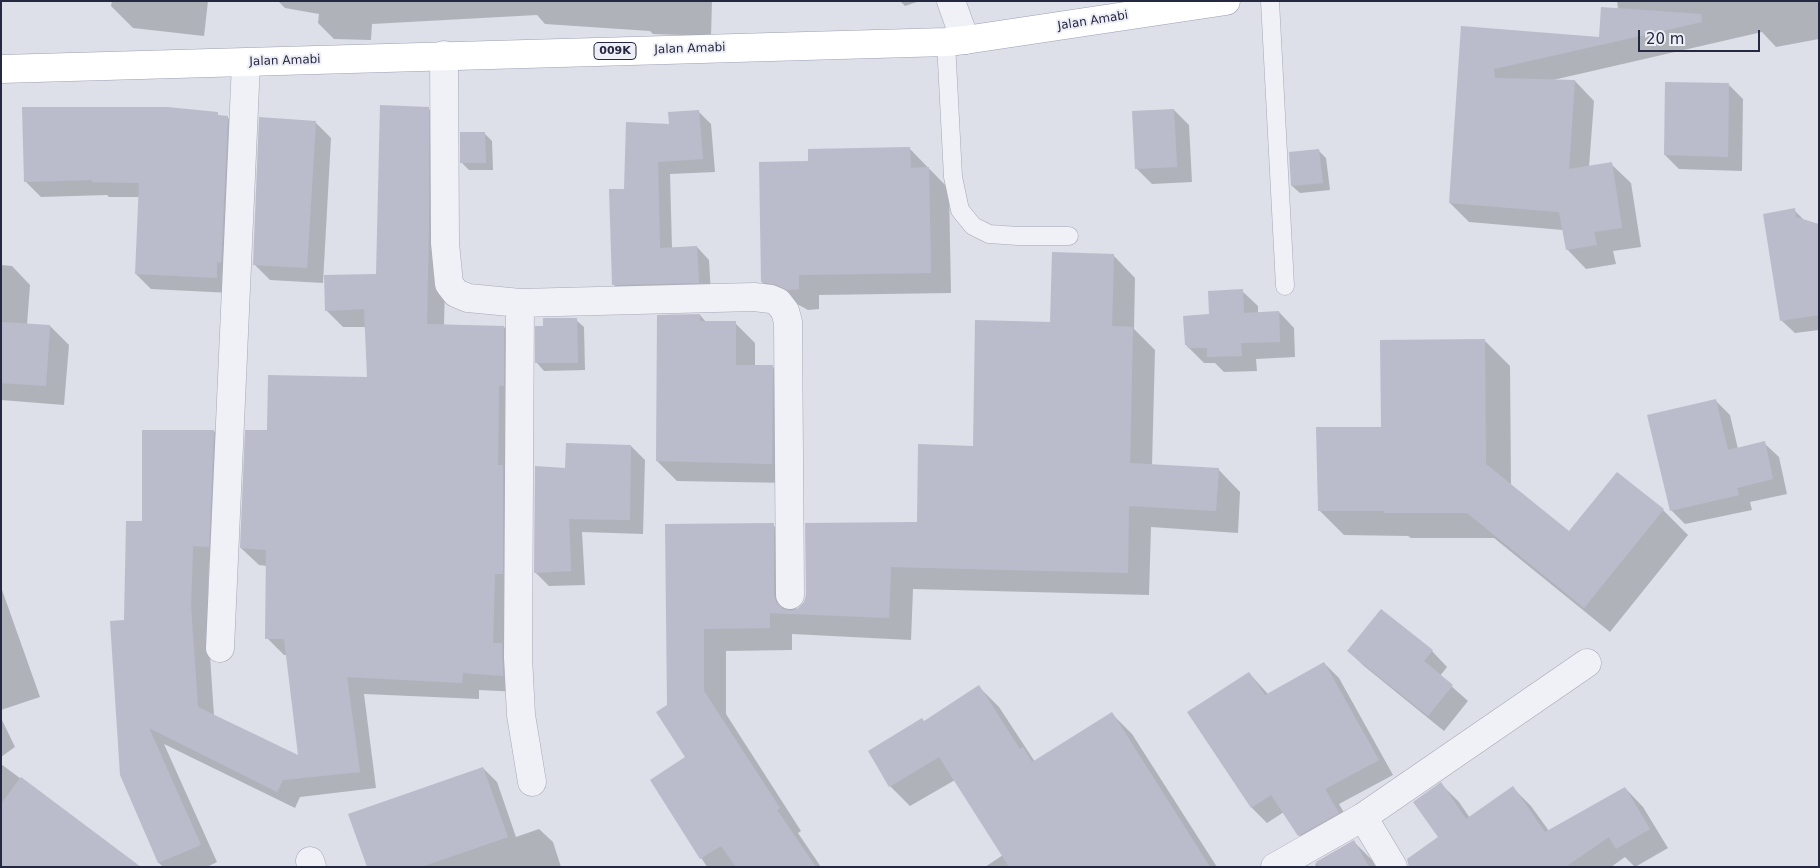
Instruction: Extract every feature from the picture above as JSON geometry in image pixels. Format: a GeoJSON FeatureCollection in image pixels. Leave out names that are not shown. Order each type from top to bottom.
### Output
{"type":"FeatureCollection","features":[{"type":"Feature","properties":{"kind":"main road","name":"Jalan Amabi"},"geometry":{"type":"LineString","coordinates":[[1,69],[956,41],[1226,1]]}},
{"type":"Feature","properties":{"kind":"street"},"geometry":{"type":"LineString","coordinates":[[951,1],[956,41]]}},
{"type":"Feature","properties":{"kind":"street"},"geometry":{"type":"LineString","coordinates":[[444,55],[445,243],[449,284],[456,293],[468,298],[520,303],[754,297],[771,299],[778,302],[785,311],[788,322],[790,595]]}},
{"type":"Feature","properties":{"kind":"street"},"geometry":{"type":"LineString","coordinates":[[220,648],[246,63]]}},
{"type":"Feature","properties":{"kind":"street"},"geometry":{"type":"LineString","coordinates":[[520,303],[518,657],[521,715],[532,782]]}},
{"type":"Feature","properties":{"kind":"street"},"geometry":{"type":"LineString","coordinates":[[1275,867],[1363,817],[1588,663]]}},
{"type":"Feature","properties":{"kind":"street"},"geometry":{"type":"LineString","coordinates":[[1363,817],[1393,867]]}},
{"type":"Feature","properties":{"kind":"lane"},"geometry":{"type":"LineString","coordinates":[[1270,1],[1285,286]]}},
{"type":"Feature","properties":{"kind":"lane"},"geometry":{"type":"LineString","coordinates":[[956,41],[953,177],[960,210],[973,226],[989,234],[1069,236]]}},
{"type":"Feature","properties":{"kind":"building"},"geometry":{"type":"Polygon","coordinates":[[[1601,7],[1701,14],[1702,22],[1494,69],[1495,78],[1575,80],[1569,169],[1612,162],[1622,228],[1594,232],[1597,245],[1566,250],[1559,212],[1449,203],[1461,26],[1599,37],[1601,7]]]}},
{"type":"Feature","properties":{"kind":"building"},"geometry":{"type":"Polygon","coordinates":[[[1665,82],[1729,83],[1728,157],[1664,155],[1665,82]]]}},
{"type":"Feature","properties":{"kind":"building"},"geometry":{"type":"Polygon","coordinates":[[[380,105],[429,107],[427,324],[504,326],[504,386],[499,386],[498,465],[503,465],[503,574],[495,574],[493,643],[502,643],[503,676],[463,673],[462,683],[347,677],[360,772],[283,780],[277,792],[149,728],[201,845],[158,863],[120,775],[110,621],[124,620],[126,521],[142,521],[142,430],[214,430],[209,547],[193,546],[191,607],[198,707],[298,755],[284,639],[265,639],[266,550],[240,548],[245,430],[267,430],[268,375],[367,377],[364,309],[325,311],[324,275],[376,274],[380,105]]]}},
{"type":"Feature","properties":{"kind":"building"},"geometry":{"type":"Polygon","coordinates":[[[22,107],[167,107],[218,112],[218,115],[228,116],[221,263],[217,262],[217,278],[135,274],[139,183],[92,182],[92,180],[24,182],[22,107]]]}},
{"type":"Feature","properties":{"kind":"building"},"geometry":{"type":"Polygon","coordinates":[[[1174,109],[1177,167],[1135,169],[1132,111],[1174,109]]]}},
{"type":"Feature","properties":{"kind":"building"},"geometry":{"type":"Polygon","coordinates":[[[699,110],[703,159],[658,162],[660,248],[697,246],[699,283],[612,285],[609,189],[624,189],[626,122],[669,124],[668,112],[699,110]]]}},
{"type":"Feature","properties":{"kind":"building"},"geometry":{"type":"Polygon","coordinates":[[[259,117],[316,121],[307,268],[253,265],[259,117]]]}},
{"type":"Feature","properties":{"kind":"building"},"geometry":{"type":"Polygon","coordinates":[[[460,132],[485,132],[486,163],[460,163],[460,132]]]}},
{"type":"Feature","properties":{"kind":"building"},"geometry":{"type":"Polygon","coordinates":[[[910,147],[911,168],[929,167],[931,273],[799,275],[799,289],[787,290],[777,285],[761,282],[759,162],[808,161],[808,149],[910,147]]]}},
{"type":"Feature","properties":{"kind":"building"},"geometry":{"type":"Polygon","coordinates":[[[1319,149],[1323,183],[1291,186],[1289,152],[1319,149]]]}},
{"type":"Feature","properties":{"kind":"building"},"geometry":{"type":"Polygon","coordinates":[[[1795,208],[1796,217],[1819,224],[1819,315],[1780,321],[1763,214],[1795,208]]]}},
{"type":"Feature","properties":{"kind":"building"},"geometry":{"type":"Polygon","coordinates":[[[1052,252],[1114,254],[1112,326],[1133,327],[1130,463],[1219,468],[1216,511],[1129,506],[1128,573],[891,567],[889,618],[770,613],[770,628],[704,629],[704,691],[780,808],[777,810],[816,867],[736,867],[721,846],[700,859],[650,780],[685,757],[656,712],[667,705],[665,524],[774,523],[774,595],[776,602],[783,609],[791,611],[798,608],[804,602],[806,595],[805,523],[917,522],[918,444],[973,446],[975,320],[1050,322],[1052,252]]]}},
{"type":"Feature","properties":{"kind":"building"},"geometry":{"type":"Polygon","coordinates":[[[1243,289],[1244,313],[1279,311],[1280,342],[1241,343],[1242,356],[1207,357],[1207,348],[1188,348],[1185,345],[1183,316],[1209,314],[1208,291],[1243,289]]]}},
{"type":"Feature","properties":{"kind":"building"},"geometry":{"type":"Polygon","coordinates":[[[700,314],[700,321],[736,321],[736,365],[773,365],[772,464],[656,461],[657,315],[700,314]]]}},
{"type":"Feature","properties":{"kind":"building"},"geometry":{"type":"Polygon","coordinates":[[[543,318],[577,318],[578,363],[535,363],[535,326],[543,326],[543,318]]]}},
{"type":"Feature","properties":{"kind":"building"},"geometry":{"type":"Polygon","coordinates":[[[1,322],[50,325],[46,386],[1,383],[1,322]]]}},
{"type":"Feature","properties":{"kind":"building"},"geometry":{"type":"Polygon","coordinates":[[[1485,339],[1486,464],[1569,531],[1617,472],[1664,509],[1584,608],[1467,513],[1318,511],[1316,427],[1381,427],[1380,340],[1485,339]]]}},
{"type":"Feature","properties":{"kind":"building"},"geometry":{"type":"Polygon","coordinates":[[[1716,399],[1728,450],[1765,441],[1773,479],[1737,488],[1739,495],[1670,511],[1647,415],[1716,399]]]}},
{"type":"Feature","properties":{"kind":"building"},"geometry":{"type":"Polygon","coordinates":[[[566,443],[631,445],[630,520],[569,519],[571,571],[534,573],[535,466],[565,468],[566,443]]]}},
{"type":"Feature","properties":{"kind":"building"},"geometry":{"type":"Polygon","coordinates":[[[1381,609],[1433,650],[1424,661],[1453,685],[1428,716],[1347,651],[1381,609]]]}},
{"type":"Feature","properties":{"kind":"building"},"geometry":{"type":"Polygon","coordinates":[[[1324,662],[1379,760],[1325,789],[1339,813],[1298,836],[1271,795],[1251,808],[1187,712],[1249,672],[1265,695],[1324,662]]]}},
{"type":"Feature","properties":{"kind":"building"},"geometry":{"type":"Polygon","coordinates":[[[979,685],[1020,749],[1023,747],[1032,762],[1112,712],[1210,867],[1009,867],[939,757],[889,787],[868,751],[922,718],[924,721],[979,685]]]}},
{"type":"Feature","properties":{"kind":"building"},"geometry":{"type":"Polygon","coordinates":[[[483,767],[508,837],[421,867],[367,867],[348,814],[483,767]]]}},
{"type":"Feature","properties":{"kind":"building"},"geometry":{"type":"Polygon","coordinates":[[[21,777],[141,867],[1,867],[1,804],[21,777]]]}},
{"type":"Feature","properties":{"kind":"building"},"geometry":{"type":"Polygon","coordinates":[[[1441,782],[1466,819],[1513,786],[1545,832],[1625,787],[1650,829],[1616,849],[1609,837],[1568,865],[1569,867],[1409,867],[1407,859],[1438,837],[1413,802],[1441,782]]]}},
{"type":"Feature","properties":{"kind":"building"},"geometry":{"type":"Polygon","coordinates":[[[1354,840],[1369,867],[1319,867],[1316,862],[1354,840]]]}}]}
